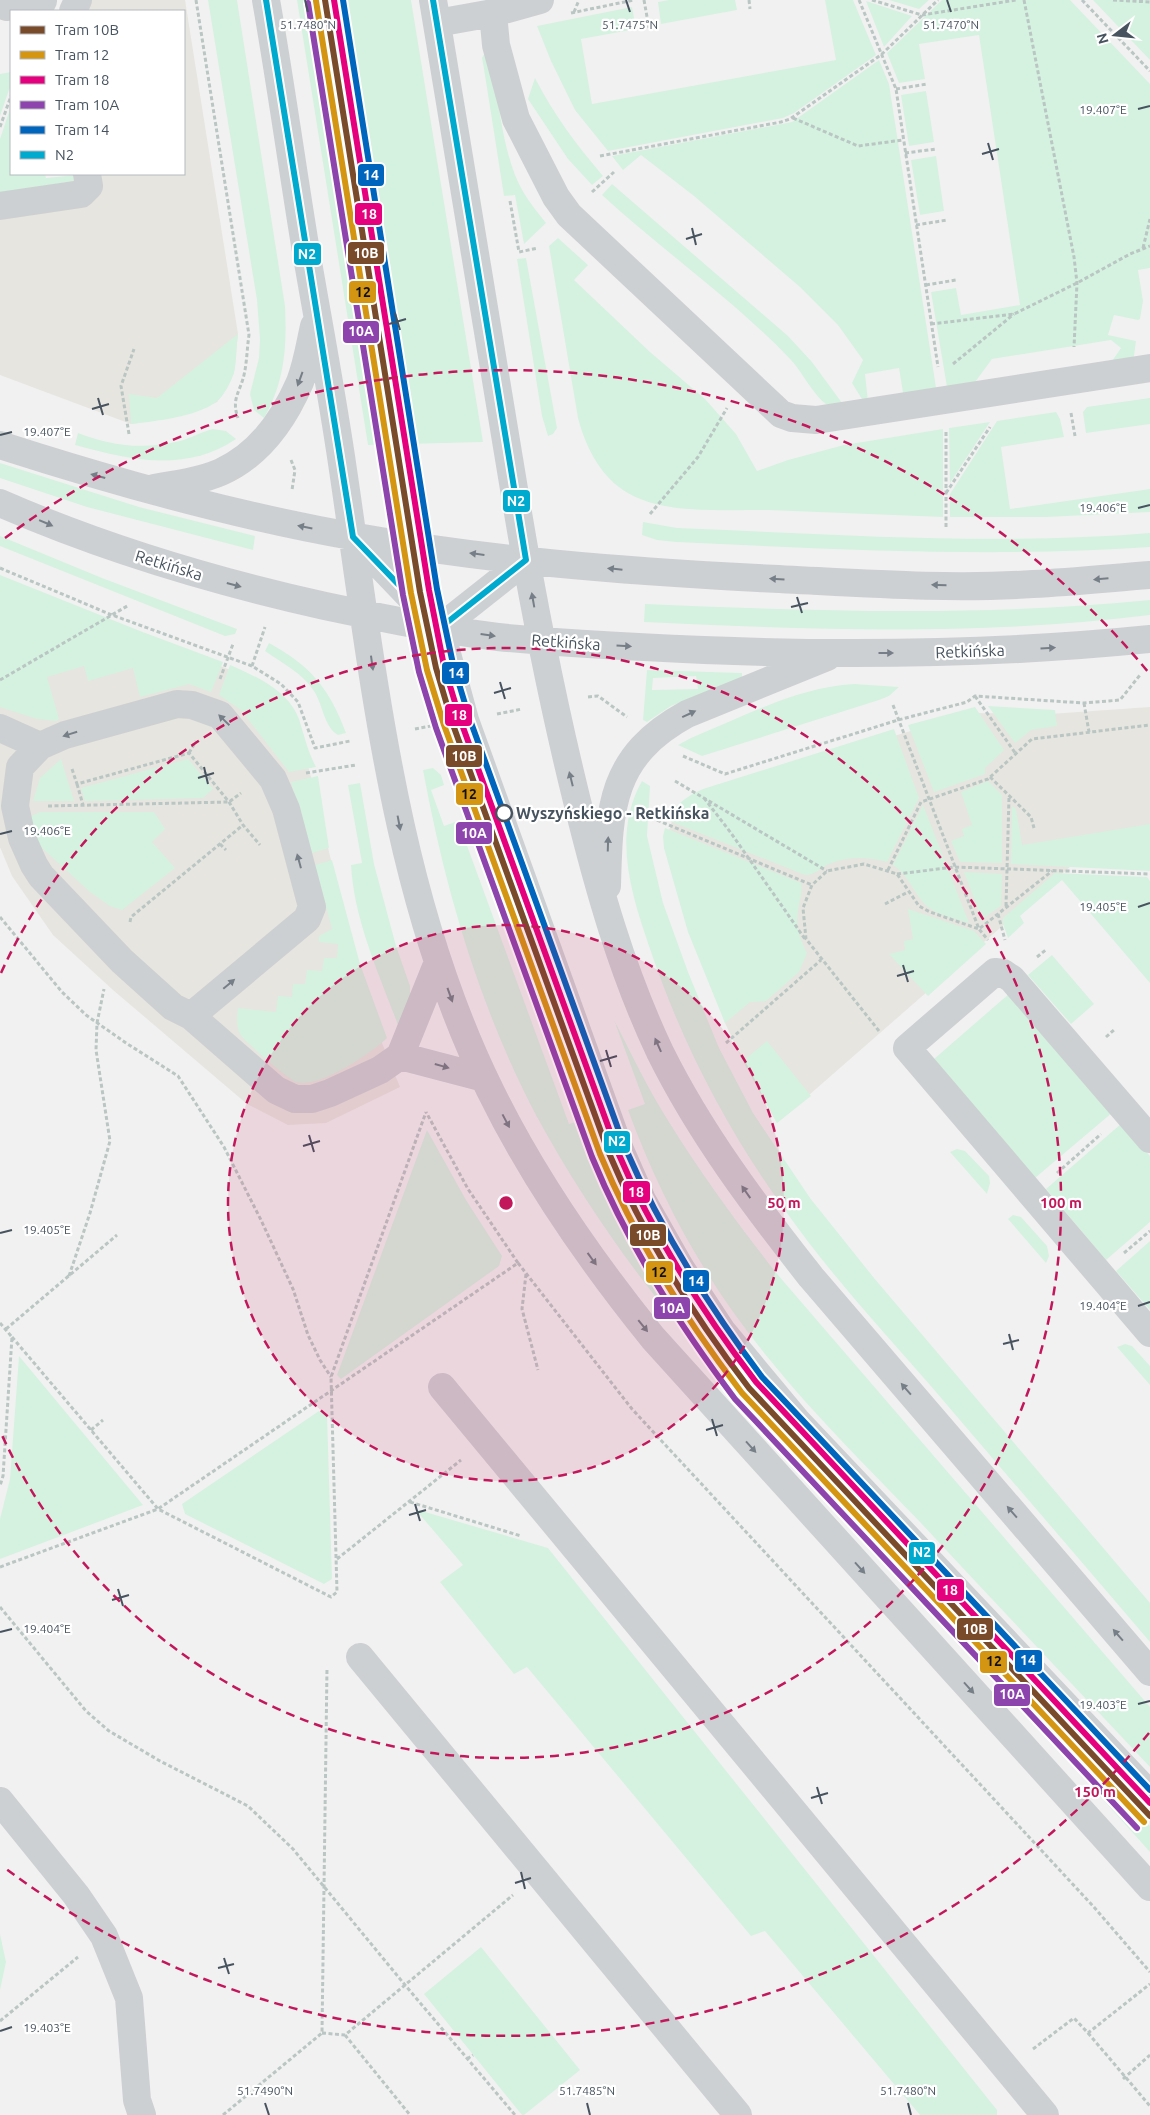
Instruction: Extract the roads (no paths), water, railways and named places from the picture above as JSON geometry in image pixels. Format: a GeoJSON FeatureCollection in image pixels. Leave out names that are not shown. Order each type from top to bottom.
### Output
{"type":"FeatureCollection","features":[{"type":"Feature","properties":{"kind":"street"},"geometry":{"type":"LineString","coordinates":[[266,0],[353,536],[386,760],[417,896],[459,1020],[484,1078],[526,1160],[568,1226],[612,1288],[653,1338],[1150,1887]]}},
{"type":"Feature","properties":{"kind":"street"},"geometry":{"type":"LineString","coordinates":[[540,0],[493,12],[435,11],[541,641],[566,760],[606,910],[632,986],[661,1052],[717,1150],[758,1210],[810,1277],[1150,1672]]}},
{"type":"Feature","properties":{"kind":"street"},"geometry":{"type":"LineString","coordinates":[[0,5],[8,7],[43,2]]}},
{"type":"Feature","properties":{"kind":"street"},"geometry":{"type":"LineString","coordinates":[[493,12],[496,45],[508,96],[516,119],[556,197],[569,214],[781,414],[800,419],[816,420],[941,388],[1050,384],[1150,368]]}},
{"type":"Feature","properties":{"kind":"street"},"geometry":{"type":"LineString","coordinates":[[0,206],[81,194],[89,186],[87,175]]}},
{"type":"Feature","properties":{"kind":"street"},"geometry":{"type":"LineString","coordinates":[[145,489],[195,481],[222,472],[243,460],[257,448],[274,429],[300,380],[317,315]]}},
{"type":"Feature","properties":{"kind":"street"},"geometry":{"type":"LineString","coordinates":[[0,445],[93,475],[260,518],[353,536],[526,560],[657,573],[940,585],[1032,585],[1150,575]]}},
{"type":"Feature","properties":{"kind":"street","name":"Retkińska"},"geometry":{"type":"LineString","coordinates":[[0,504],[60,529],[132,554],[234,585],[365,614],[440,628],[541,641],[626,647],[837,653],[976,651],[1061,647],[1150,639]]}},
{"type":"Feature","properties":{"kind":"street"},"geometry":{"type":"LineString","coordinates":[[353,536],[440,628],[465,720],[620,1150],[642,1200],[680,1267],[722,1331],[790,1414],[1150,1796]]}},
{"type":"Feature","properties":{"kind":"street"},"geometry":{"type":"LineString","coordinates":[[440,628],[526,560]]}},
{"type":"Feature","properties":{"kind":"street"},"geometry":{"type":"LineString","coordinates":[[606,910],[608,834],[615,798],[620,781],[642,749],[666,725],[687,714],[837,653]]}},
{"type":"Feature","properties":{"kind":"street"},"geometry":{"type":"LineString","coordinates":[[191,1016],[307,919],[312,907],[286,809],[273,779],[220,715],[192,705],[177,704],[50,742],[20,767],[15,806],[22,838],[34,865],[42,876],[122,961],[173,1007],[191,1016],[276,1090],[295,1098],[312,1099],[330,1094],[380,1070],[400,1056],[438,962]]}},
{"type":"Feature","properties":{"kind":"street"},"geometry":{"type":"LineString","coordinates":[[0,728],[50,742]]}},
{"type":"Feature","properties":{"kind":"street"},"geometry":{"type":"LineString","coordinates":[[1150,1140],[1012,979],[1002,964],[907,1048],[1150,1333]]}},
{"type":"Feature","properties":{"kind":"street"},"geometry":{"type":"LineString","coordinates":[[400,1056],[484,1078]]}},
{"type":"Feature","properties":{"kind":"street"},"geometry":{"type":"LineString","coordinates":[[442,1387],[1045,2115]]}},
{"type":"Feature","properties":{"kind":"street"},"geometry":{"type":"LineString","coordinates":[[360,1657],[738,2115]]}},
{"type":"Feature","properties":{"kind":"street"},"geometry":{"type":"LineString","coordinates":[[0,1801],[76,1895],[104,1936],[129,1998],[137,2100],[142,2115]]}},
{"type":"Feature","properties":{"kind":"tram line","name":"10B"},"geometry":{"type":"LineString","coordinates":[[325,0],[420,592],[436,668],[452,722],[608,1151],[622,1183],[653,1244],[671,1274],[708,1332],[749,1388],[1150,1816]]}},
{"type":"Feature","properties":{"kind":"tram line","name":"18"},"geometry":{"type":"LineString","coordinates":[[334,0],[429,590],[444,666],[460,719],[616,1148],[630,1179],[661,1240],[679,1270],[716,1327],[756,1382],[1150,1803]]}},
{"type":"Feature","properties":{"kind":"tram line","name":"14"},"geometry":{"type":"LineString","coordinates":[[343,0],[437,589],[453,664],[469,717],[624,1145],[653,1206],[686,1265],[722,1322],[762,1377],[1150,1790]]}},
{"type":"Feature","properties":{"kind":"tram line","name":"12"},"geometry":{"type":"LineString","coordinates":[[316,1],[411,593],[427,670],[444,725],[600,1154],[614,1186],[629,1218],[663,1278],[701,1337],[742,1393],[1144,1822]]}},
{"type":"Feature","properties":{"kind":"tram line","name":"10A"},"geometry":{"type":"LineString","coordinates":[[308,3],[403,595],[419,672],[436,728],[592,1157],[606,1190],[638,1252],[674,1312],[735,1399],[1137,1828]]}},
{"type":"Feature","properties":{"kind":"place","name":"Wyszyńskiego - Retkińska"},"geometry":{"type":"Point","coordinates":[504,813]}}]}
